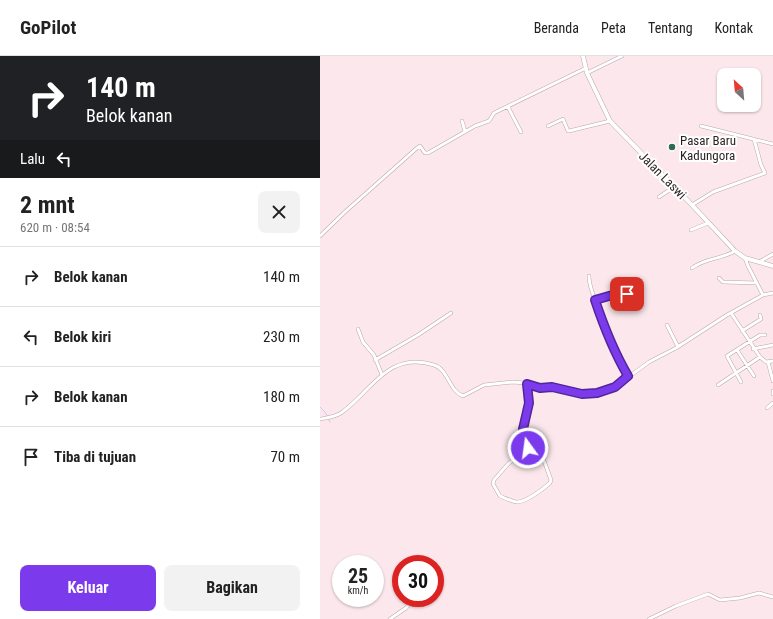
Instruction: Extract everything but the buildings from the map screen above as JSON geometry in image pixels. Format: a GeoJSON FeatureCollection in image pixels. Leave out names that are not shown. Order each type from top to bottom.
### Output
{"type":"FeatureCollection","features":[{"type":"Feature","properties":{"kind":"street","name":"Jalan Laswi"},"geometry":{"type":"LineString","coordinates":[[582,56],[610,121],[735,251],[745,258],[773,266]]}},
{"type":"Feature","properties":{"kind":"street"},"geometry":{"type":"LineString","coordinates":[[320,236],[420,146],[425,152],[428,153],[478,124],[489,121],[494,114],[508,107],[587,70],[622,56]]}},
{"type":"Feature","properties":{"kind":"street"},"geometry":{"type":"LineString","coordinates":[[508,107],[521,132]]}},
{"type":"Feature","properties":{"kind":"street"},"geometry":{"type":"LineString","coordinates":[[548,126],[563,119],[569,131],[610,121]]}},
{"type":"Feature","properties":{"kind":"street"},"geometry":{"type":"LineString","coordinates":[[462,121],[465,131]]}},
{"type":"Feature","properties":{"kind":"street"},"geometry":{"type":"LineString","coordinates":[[701,126],[773,144]]}},
{"type":"Feature","properties":{"kind":"street"},"geometry":{"type":"LineString","coordinates":[[692,205],[714,192],[765,173],[761,165],[754,139]]}},
{"type":"Feature","properties":{"kind":"street"},"geometry":{"type":"LineString","coordinates":[[659,197],[674,187]]}},
{"type":"Feature","properties":{"kind":"street"},"geometry":{"type":"LineString","coordinates":[[691,230],[708,223]]}},
{"type":"Feature","properties":{"kind":"street"},"geometry":{"type":"LineString","coordinates":[[692,268],[700,262],[735,251]]}},
{"type":"Feature","properties":{"kind":"street"},"geometry":{"type":"LineString","coordinates":[[759,262],[773,254]]}},
{"type":"Feature","properties":{"kind":"street"},"geometry":{"type":"LineString","coordinates":[[745,258],[763,295]]}},
{"type":"Feature","properties":{"kind":"street"},"geometry":{"type":"LineString","coordinates":[[590,276],[590,286],[609,338],[619,361],[628,376]]}},
{"type":"Feature","properties":{"kind":"street"},"geometry":{"type":"LineString","coordinates":[[719,278],[723,282],[757,283]]}},
{"type":"Feature","properties":{"kind":"street"},"geometry":{"type":"LineString","coordinates":[[595,300],[623,292],[628,294],[633,290]]}},
{"type":"Feature","properties":{"kind":"street"},"geometry":{"type":"LineString","coordinates":[[321,419],[340,414],[382,375],[398,365],[408,362],[436,365],[441,369],[457,393],[463,396],[484,385],[513,382],[540,388],[552,387],[582,394],[597,393],[615,387],[628,376],[678,347],[731,313],[763,295],[773,293]]}},
{"type":"Feature","properties":{"kind":"street"},"geometry":{"type":"LineString","coordinates":[[375,360],[418,335],[451,313]]}},
{"type":"Feature","properties":{"kind":"street"},"geometry":{"type":"LineString","coordinates":[[731,313],[760,357],[764,361],[773,361]]}},
{"type":"Feature","properties":{"kind":"street"},"geometry":{"type":"LineString","coordinates":[[742,331],[761,319],[760,315]]}},
{"type":"Feature","properties":{"kind":"street"},"geometry":{"type":"LineString","coordinates":[[667,325],[678,347]]}},
{"type":"Feature","properties":{"kind":"street"},"geometry":{"type":"LineString","coordinates":[[358,329],[363,342],[373,353],[382,375]]}},
{"type":"Feature","properties":{"kind":"street"},"geometry":{"type":"LineString","coordinates":[[741,382],[727,356],[749,342],[765,335]]}},
{"type":"Feature","properties":{"kind":"street"},"geometry":{"type":"LineString","coordinates":[[754,349],[773,345]]}},
{"type":"Feature","properties":{"kind":"street"},"geometry":{"type":"LineString","coordinates":[[737,350],[754,376]]}},
{"type":"Feature","properties":{"kind":"street"},"geometry":{"type":"LineString","coordinates":[[718,385],[760,357]]}},
{"type":"Feature","properties":{"kind":"street"},"geometry":{"type":"LineString","coordinates":[[768,362],[773,381]]}},
{"type":"Feature","properties":{"kind":"street"},"geometry":{"type":"LineString","coordinates":[[527,384],[529,403],[523,429],[528,448]]}},
{"type":"Feature","properties":{"kind":"street"},"geometry":{"type":"LineString","coordinates":[[767,408],[773,403]]}},
{"type":"Feature","properties":{"kind":"street"},"geometry":{"type":"LineString","coordinates":[[528,448],[536,449],[543,458],[551,480],[550,483],[535,494],[520,502],[500,496],[493,484],[494,480],[513,459],[528,448]]}},
{"type":"Feature","properties":{"kind":"street"},"geometry":{"type":"LineString","coordinates":[[650,619],[676,606],[708,594],[720,600],[731,600],[758,592],[773,597]]}},
{"type":"Feature","properties":{"kind":"street"},"geometry":{"type":"LineString","coordinates":[[390,619],[407,607]]}},
{"type":"Feature","properties":{"kind":"waterway"},"geometry":{"type":"LineString","coordinates":[[320,407],[325,412],[330,422]]}},
{"type":"Feature","properties":{"kind":"place","name":"Pasar Baru Kadungora"},"geometry":{"type":"Point","coordinates":[672,147]}},
{"type":"Feature","properties":{"kind":"route"},"geometry":{"type":"LineString","coordinates":[[528,448],[523,429],[529,403],[527,384],[540,388],[552,387],[582,394],[597,393],[615,387],[628,376],[619,361],[609,338],[595,300],[623,292],[627,294]]}}]}
